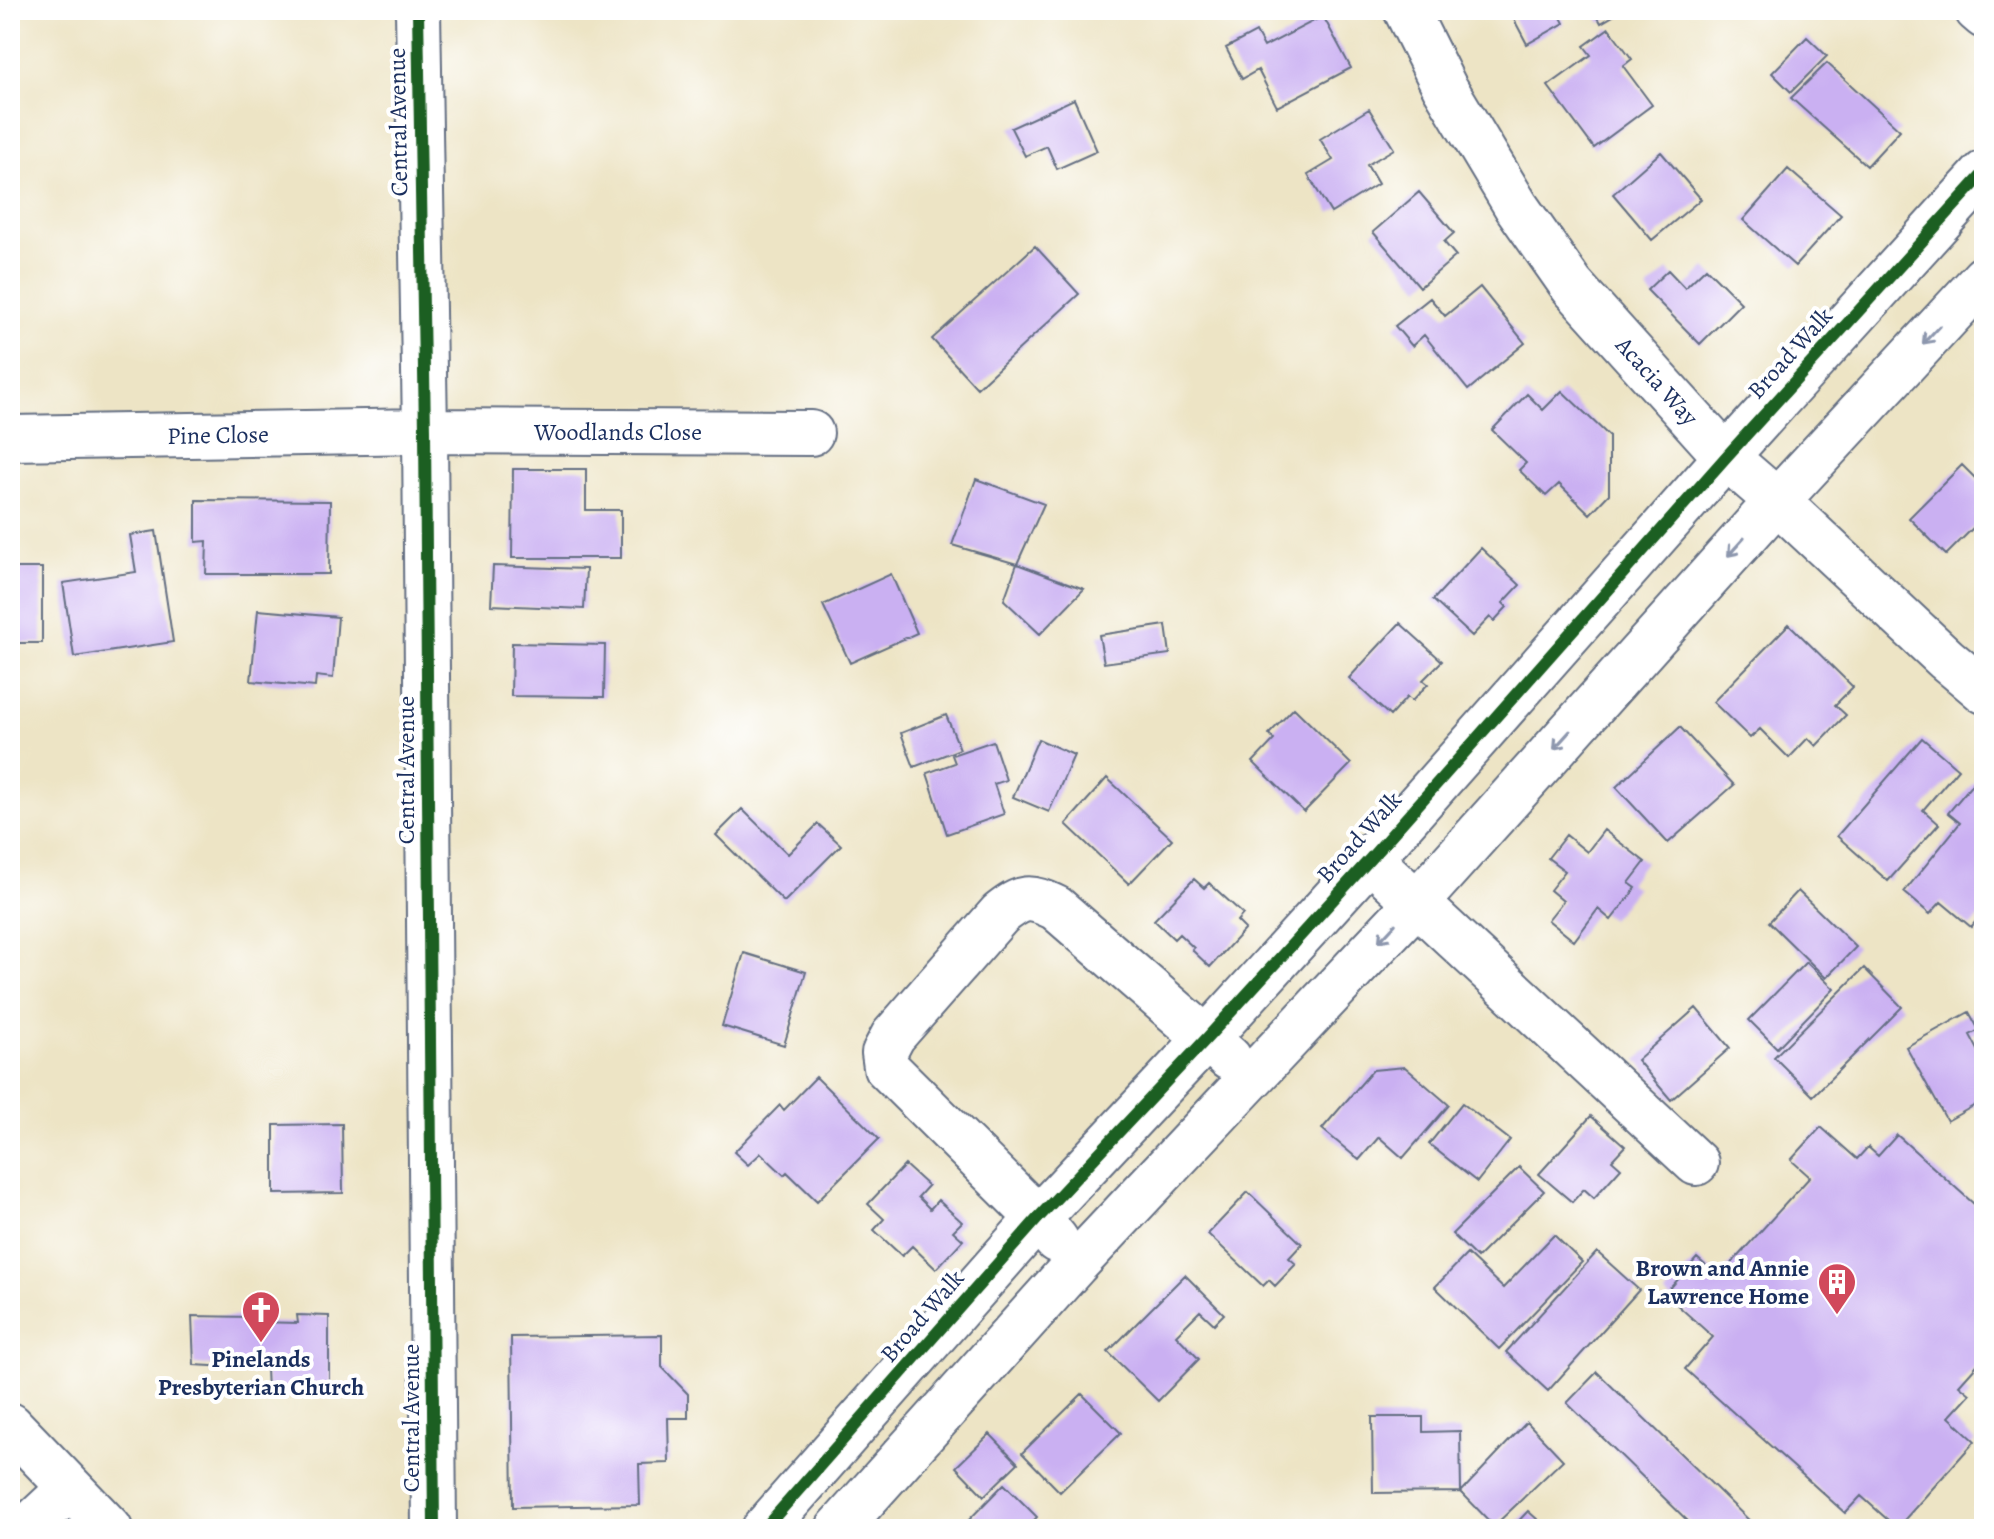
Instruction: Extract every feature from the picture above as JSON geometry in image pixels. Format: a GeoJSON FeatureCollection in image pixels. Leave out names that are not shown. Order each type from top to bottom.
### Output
{"type":"FeatureCollection","features":[{"type":"Feature","properties":{"kind":"street","name":"Central Avenue"},"geometry":{"type":"LineString","coordinates":[[418,10],[425,431],[434,1529]]}},
{"type":"Feature","properties":{"kind":"street","name":"Acacia Way"},"geometry":{"type":"LineString","coordinates":[[1406,10],[1444,86],[1516,206],[1572,286],[1726,457],[1984,691]]}},
{"type":"Feature","properties":{"kind":"street"},"geometry":{"type":"LineString","coordinates":[[1977,10],[1984,16]]}},
{"type":"Feature","properties":{"kind":"street","name":"Broad Walk"},"geometry":{"type":"LineString","coordinates":[[764,1529],[1038,1218],[1370,859],[1726,457],[1984,173]]}},
{"type":"Feature","properties":{"kind":"street"},"geometry":{"type":"LineString","coordinates":[[838,1529],[1075,1265],[1417,902],[1777,501],[1984,278]]}},
{"type":"Feature","properties":{"kind":"street","name":"Woodlands Close"},"geometry":{"type":"LineString","coordinates":[[425,431],[811,433]]}},
{"type":"Feature","properties":{"kind":"street","name":"Pine Close"},"geometry":{"type":"LineString","coordinates":[[10,438],[425,431]]}},
{"type":"Feature","properties":{"kind":"street"},"geometry":{"type":"LineString","coordinates":[[1370,859],[1696,1163]]}},
{"type":"Feature","properties":{"kind":"street"},"geometry":{"type":"LineString","coordinates":[[1075,1265],[1038,1218],[886,1067],[884,1053],[893,1036],[1000,914],[1018,900],[1037,898],[1056,908],[1208,1037],[1251,1079]]}},
{"type":"Feature","properties":{"kind":"street"},"geometry":{"type":"LineString","coordinates":[[10,1425],[110,1529]]}},
{"type":"Feature","properties":{"kind":"street"},"geometry":{"type":"LineString","coordinates":[[26,1529],[70,1488]]}},
{"type":"Feature","properties":{"kind":"building"},"geometry":{"type":"Polygon","coordinates":[[[1509,10],[1557,10],[1564,23],[1527,44],[1509,10]]]}},
{"type":"Feature","properties":{"kind":"building"},"geometry":{"type":"Polygon","coordinates":[[[1594,10],[1623,10],[1601,23],[1594,10]]]}},
{"type":"Feature","properties":{"kind":"building"},"geometry":{"type":"Polygon","coordinates":[[[1323,16],[1351,68],[1277,107],[1258,70],[1242,79],[1226,48],[1256,32],[1264,47],[1323,16]]]}},
{"type":"Feature","properties":{"kind":"building"},"geometry":{"type":"Polygon","coordinates":[[[1609,28],[1632,59],[1623,66],[1652,105],[1594,148],[1548,86],[1591,55],[1584,46],[1609,28]]]}},
{"type":"Feature","properties":{"kind":"building"},"geometry":{"type":"Polygon","coordinates":[[[1807,37],[1827,56],[1791,92],[1772,73],[1807,37]]]}},
{"type":"Feature","properties":{"kind":"building"},"geometry":{"type":"Polygon","coordinates":[[[1827,63],[1900,130],[1867,166],[1791,98],[1827,63]]]}},
{"type":"Feature","properties":{"kind":"building"},"geometry":{"type":"Polygon","coordinates":[[[1074,99],[1097,151],[1057,169],[1047,146],[1025,156],[1011,128],[1074,99]]]}},
{"type":"Feature","properties":{"kind":"building"},"geometry":{"type":"Polygon","coordinates":[[[1369,109],[1394,149],[1367,165],[1378,184],[1331,213],[1308,175],[1333,160],[1320,139],[1369,109]]]}},
{"type":"Feature","properties":{"kind":"building"},"geometry":{"type":"Polygon","coordinates":[[[1661,152],[1701,199],[1652,240],[1613,194],[1661,152]]]}},
{"type":"Feature","properties":{"kind":"building"},"geometry":{"type":"Polygon","coordinates":[[[1788,169],[1841,215],[1795,266],[1743,220],[1788,169]]]}},
{"type":"Feature","properties":{"kind":"building"},"geometry":{"type":"Polygon","coordinates":[[[1419,192],[1454,233],[1444,242],[1456,256],[1420,287],[1373,232],[1419,192]]]}},
{"type":"Feature","properties":{"kind":"building"},"geometry":{"type":"Polygon","coordinates":[[[1035,246],[1079,294],[977,388],[932,339],[1035,246]]]}},
{"type":"Feature","properties":{"kind":"building"},"geometry":{"type":"Polygon","coordinates":[[[1706,268],[1741,303],[1700,344],[1647,290],[1668,270],[1685,288],[1706,268]]]}},
{"type":"Feature","properties":{"kind":"building"},"geometry":{"type":"Polygon","coordinates":[[[1480,287],[1525,343],[1468,390],[1424,335],[1412,346],[1395,326],[1430,298],[1445,316],[1480,287]]]}},
{"type":"Feature","properties":{"kind":"building"},"geometry":{"type":"Polygon","coordinates":[[[1562,391],[1609,436],[1609,494],[1590,514],[1559,484],[1546,496],[1519,470],[1526,463],[1492,430],[1527,394],[1543,410],[1562,391]]]}},
{"type":"Feature","properties":{"kind":"building"},"geometry":{"type":"Polygon","coordinates":[[[1962,465],[1984,487],[1984,517],[1946,555],[1909,518],[1962,465]]]}},
{"type":"Feature","properties":{"kind":"building"},"geometry":{"type":"Polygon","coordinates":[[[513,469],[586,469],[586,510],[621,510],[621,558],[512,558],[513,469]]]}},
{"type":"Feature","properties":{"kind":"building"},"geometry":{"type":"Polygon","coordinates":[[[976,479],[1044,504],[1017,564],[952,545],[976,479]]]}},
{"type":"Feature","properties":{"kind":"building"},"geometry":{"type":"Polygon","coordinates":[[[196,500],[330,501],[329,574],[206,574],[207,541],[196,542],[196,500]]]}},
{"type":"Feature","properties":{"kind":"building"},"geometry":{"type":"Polygon","coordinates":[[[156,531],[173,642],[74,657],[63,583],[136,572],[130,535],[156,531]]]}},
{"type":"Feature","properties":{"kind":"building"},"geometry":{"type":"Polygon","coordinates":[[[1481,548],[1520,585],[1503,603],[1507,607],[1494,621],[1490,617],[1472,636],[1433,600],[1481,548]]]}},
{"type":"Feature","properties":{"kind":"building"},"geometry":{"type":"Polygon","coordinates":[[[1017,564],[1084,589],[1040,634],[1004,600],[1017,564]]]}},
{"type":"Feature","properties":{"kind":"building"},"geometry":{"type":"Polygon","coordinates":[[[493,566],[586,569],[584,609],[491,605],[493,566]]]}},
{"type":"Feature","properties":{"kind":"building"},"geometry":{"type":"Polygon","coordinates":[[[10,568],[42,568],[42,643],[10,643],[10,568]]]}},
{"type":"Feature","properties":{"kind":"building"},"geometry":{"type":"Polygon","coordinates":[[[891,574],[917,633],[850,663],[823,605],[891,574]]]}},
{"type":"Feature","properties":{"kind":"building"},"geometry":{"type":"Polygon","coordinates":[[[258,610],[338,617],[333,678],[316,676],[315,687],[251,681],[258,610]]]}},
{"type":"Feature","properties":{"kind":"building"},"geometry":{"type":"Polygon","coordinates":[[[1400,623],[1442,661],[1423,680],[1428,684],[1412,701],[1407,697],[1390,716],[1349,678],[1400,623]]]}},
{"type":"Feature","properties":{"kind":"building"},"geometry":{"type":"Polygon","coordinates":[[[1789,624],[1853,687],[1835,705],[1846,715],[1816,746],[1808,738],[1789,758],[1760,729],[1750,738],[1713,702],[1789,624]]]}},
{"type":"Feature","properties":{"kind":"building"},"geometry":{"type":"Polygon","coordinates":[[[1166,625],[1170,654],[1104,663],[1099,635],[1166,625]]]}},
{"type":"Feature","properties":{"kind":"building"},"geometry":{"type":"Polygon","coordinates":[[[512,643],[605,645],[604,697],[511,696],[512,643]]]}},
{"type":"Feature","properties":{"kind":"building"},"geometry":{"type":"Polygon","coordinates":[[[1294,708],[1351,764],[1304,812],[1253,762],[1274,740],[1269,734],[1294,708]]]}},
{"type":"Feature","properties":{"kind":"building"},"geometry":{"type":"Polygon","coordinates":[[[946,715],[960,749],[914,767],[901,733],[946,715]]]}},
{"type":"Feature","properties":{"kind":"building"},"geometry":{"type":"Polygon","coordinates":[[[1680,727],[1734,785],[1668,843],[1616,787],[1680,727]]]}},
{"type":"Feature","properties":{"kind":"building"},"geometry":{"type":"Polygon","coordinates":[[[1922,738],[1958,769],[1923,810],[1939,824],[1888,881],[1837,836],[1922,738]]]}},
{"type":"Feature","properties":{"kind":"building"},"geometry":{"type":"Polygon","coordinates":[[[1038,739],[1074,755],[1049,812],[1013,797],[1038,739]]]}},
{"type":"Feature","properties":{"kind":"building"},"geometry":{"type":"Polygon","coordinates":[[[993,741],[1006,780],[994,784],[1004,814],[947,834],[927,773],[955,763],[952,755],[993,741]]]}},
{"type":"Feature","properties":{"kind":"building"},"geometry":{"type":"Polygon","coordinates":[[[1107,778],[1172,839],[1129,884],[1066,824],[1107,778]]]}},
{"type":"Feature","properties":{"kind":"building"},"geometry":{"type":"Polygon","coordinates":[[[1974,782],[1984,790],[1984,902],[1980,907],[1984,912],[1971,927],[1941,902],[1930,914],[1904,892],[1960,823],[1948,813],[1974,782]]]}},
{"type":"Feature","properties":{"kind":"building"},"geometry":{"type":"Polygon","coordinates":[[[742,809],[788,854],[818,824],[841,845],[784,902],[716,835],[742,809]]]}},
{"type":"Feature","properties":{"kind":"building"},"geometry":{"type":"Polygon","coordinates":[[[1604,830],[1645,862],[1629,883],[1636,888],[1611,920],[1598,909],[1574,941],[1548,920],[1563,901],[1550,890],[1565,871],[1548,858],[1566,835],[1587,852],[1604,830]]]}},
{"type":"Feature","properties":{"kind":"building"},"geometry":{"type":"Polygon","coordinates":[[[1194,879],[1204,888],[1209,883],[1243,914],[1237,921],[1245,929],[1210,967],[1179,934],[1174,939],[1154,920],[1194,879]]]}},
{"type":"Feature","properties":{"kind":"building"},"geometry":{"type":"Polygon","coordinates":[[[1798,891],[1856,947],[1826,978],[1769,922],[1798,891]]]}},
{"type":"Feature","properties":{"kind":"building"},"geometry":{"type":"Polygon","coordinates":[[[744,953],[806,972],[784,1045],[722,1026],[744,953]]]}},
{"type":"Feature","properties":{"kind":"building"},"geometry":{"type":"Polygon","coordinates":[[[1806,962],[1834,989],[1777,1048],[1749,1020],[1806,962]]]}},
{"type":"Feature","properties":{"kind":"building"},"geometry":{"type":"Polygon","coordinates":[[[1864,968],[1902,1007],[1813,1096],[1774,1057],[1864,968]]]}},
{"type":"Feature","properties":{"kind":"building"},"geometry":{"type":"Polygon","coordinates":[[[1696,1008],[1730,1048],[1671,1100],[1637,1060],[1696,1008]]]}},
{"type":"Feature","properties":{"kind":"building"},"geometry":{"type":"Polygon","coordinates":[[[1969,1012],[1979,1030],[1970,1035],[1984,1061],[1984,1100],[1947,1121],[1906,1047],[1969,1012]]]}},
{"type":"Feature","properties":{"kind":"building"},"geometry":{"type":"Polygon","coordinates":[[[1405,1067],[1449,1105],[1403,1158],[1379,1137],[1359,1160],[1322,1129],[1373,1070],[1405,1067]]]}},
{"type":"Feature","properties":{"kind":"building"},"geometry":{"type":"Polygon","coordinates":[[[816,1077],[879,1139],[817,1201],[787,1172],[784,1175],[761,1153],[748,1165],[734,1152],[780,1105],[784,1110],[816,1077]]]}},
{"type":"Feature","properties":{"kind":"building"},"geometry":{"type":"Polygon","coordinates":[[[1462,1103],[1510,1140],[1477,1182],[1429,1144],[1462,1103]]]}},
{"type":"Feature","properties":{"kind":"building"},"geometry":{"type":"Polygon","coordinates":[[[1591,1116],[1625,1146],[1612,1160],[1621,1168],[1594,1198],[1584,1189],[1572,1202],[1539,1174],[1591,1116]]]}},
{"type":"Feature","properties":{"kind":"building"},"geometry":{"type":"Polygon","coordinates":[[[342,1124],[343,1193],[274,1194],[274,1125],[342,1124]]]}},
{"type":"Feature","properties":{"kind":"building","name":"Brown and Annie Lawrence Home"},"geometry":{"type":"Polygon","coordinates":[[[1821,1127],[1857,1159],[1868,1147],[1878,1156],[1897,1135],[1984,1213],[1984,1357],[1959,1385],[1970,1394],[1949,1417],[1975,1441],[1897,1528],[1861,1496],[1845,1513],[1685,1369],[1713,1337],[1665,1294],[1697,1258],[1719,1277],[1810,1177],[1791,1160],[1821,1127]]]}},
{"type":"Feature","properties":{"kind":"building"},"geometry":{"type":"Polygon","coordinates":[[[905,1165],[928,1186],[918,1197],[930,1209],[938,1200],[962,1222],[953,1231],[963,1240],[936,1269],[912,1246],[902,1256],[874,1230],[884,1219],[868,1204],[905,1165]]]}},
{"type":"Feature","properties":{"kind":"building"},"geometry":{"type":"Polygon","coordinates":[[[1519,1167],[1544,1191],[1477,1258],[1452,1234],[1519,1167]]]}},
{"type":"Feature","properties":{"kind":"building"},"geometry":{"type":"Polygon","coordinates":[[[1248,1192],[1302,1244],[1289,1258],[1296,1264],[1275,1286],[1269,1280],[1263,1286],[1208,1234],[1248,1192]]]}},
{"type":"Feature","properties":{"kind":"building"},"geometry":{"type":"Polygon","coordinates":[[[1554,1235],[1582,1262],[1499,1349],[1435,1287],[1467,1254],[1503,1288],[1554,1235]]]}},
{"type":"Feature","properties":{"kind":"building"},"geometry":{"type":"Polygon","coordinates":[[[1597,1252],[1639,1290],[1548,1391],[1506,1352],[1597,1252]]]}},
{"type":"Feature","properties":{"kind":"building"},"geometry":{"type":"Polygon","coordinates":[[[1185,1275],[1224,1314],[1214,1324],[1200,1311],[1176,1335],[1199,1359],[1158,1401],[1108,1352],[1185,1275]]]}},
{"type":"Feature","properties":{"kind":"building","name":"Pinelands Presbyterian Church"},"geometry":{"type":"Polygon","coordinates":[[[297,1315],[329,1316],[329,1392],[267,1391],[266,1369],[194,1365],[192,1316],[252,1317],[254,1322],[298,1323],[297,1315]]]}},
{"type":"Feature","properties":{"kind":"building"},"geometry":{"type":"Polygon","coordinates":[[[662,1335],[662,1367],[688,1394],[688,1418],[668,1418],[669,1463],[639,1464],[640,1505],[513,1507],[511,1337],[662,1335]]]}},
{"type":"Feature","properties":{"kind":"building"},"geometry":{"type":"Polygon","coordinates":[[[1597,1372],[1758,1529],[1696,1529],[1567,1403],[1597,1372]]]}},
{"type":"Feature","properties":{"kind":"building"},"geometry":{"type":"Polygon","coordinates":[[[1082,1394],[1121,1433],[1060,1492],[1022,1453],[1082,1394]]]}},
{"type":"Feature","properties":{"kind":"building"},"geometry":{"type":"Polygon","coordinates":[[[1372,1417],[1423,1417],[1423,1432],[1460,1431],[1461,1492],[1373,1493],[1372,1417]]]}},
{"type":"Feature","properties":{"kind":"building"},"geometry":{"type":"Polygon","coordinates":[[[1527,1422],[1563,1460],[1494,1526],[1461,1492],[1527,1422]]]}},
{"type":"Feature","properties":{"kind":"building"},"geometry":{"type":"Polygon","coordinates":[[[990,1434],[1018,1463],[984,1496],[956,1467],[990,1434]]]}},
{"type":"Feature","properties":{"kind":"building"},"geometry":{"type":"Polygon","coordinates":[[[1004,1484],[1037,1517],[1026,1529],[960,1529],[1004,1484]]]}},
{"type":"Feature","properties":{"kind":"building"},"geometry":{"type":"Polygon","coordinates":[[[1528,1511],[1548,1529],[1511,1529],[1528,1511]]]}},
{"type":"Feature","properties":{"kind":"cycle path"},"geometry":{"type":"LineString","coordinates":[[418,10],[425,431],[434,1529]]}},
{"type":"Feature","properties":{"kind":"cycle path"},"geometry":{"type":"LineString","coordinates":[[764,1529],[1038,1218],[1370,859],[1726,457],[1984,173]]}},
{"type":"Feature","properties":{"kind":"place","name":"Brown and Annie Lawrence Home"},"geometry":{"type":"Point","coordinates":[1837,1316]}},
{"type":"Feature","properties":{"kind":"place","name":"Pinelands Presbyterian Church"},"geometry":{"type":"Point","coordinates":[261,1344]}}]}
